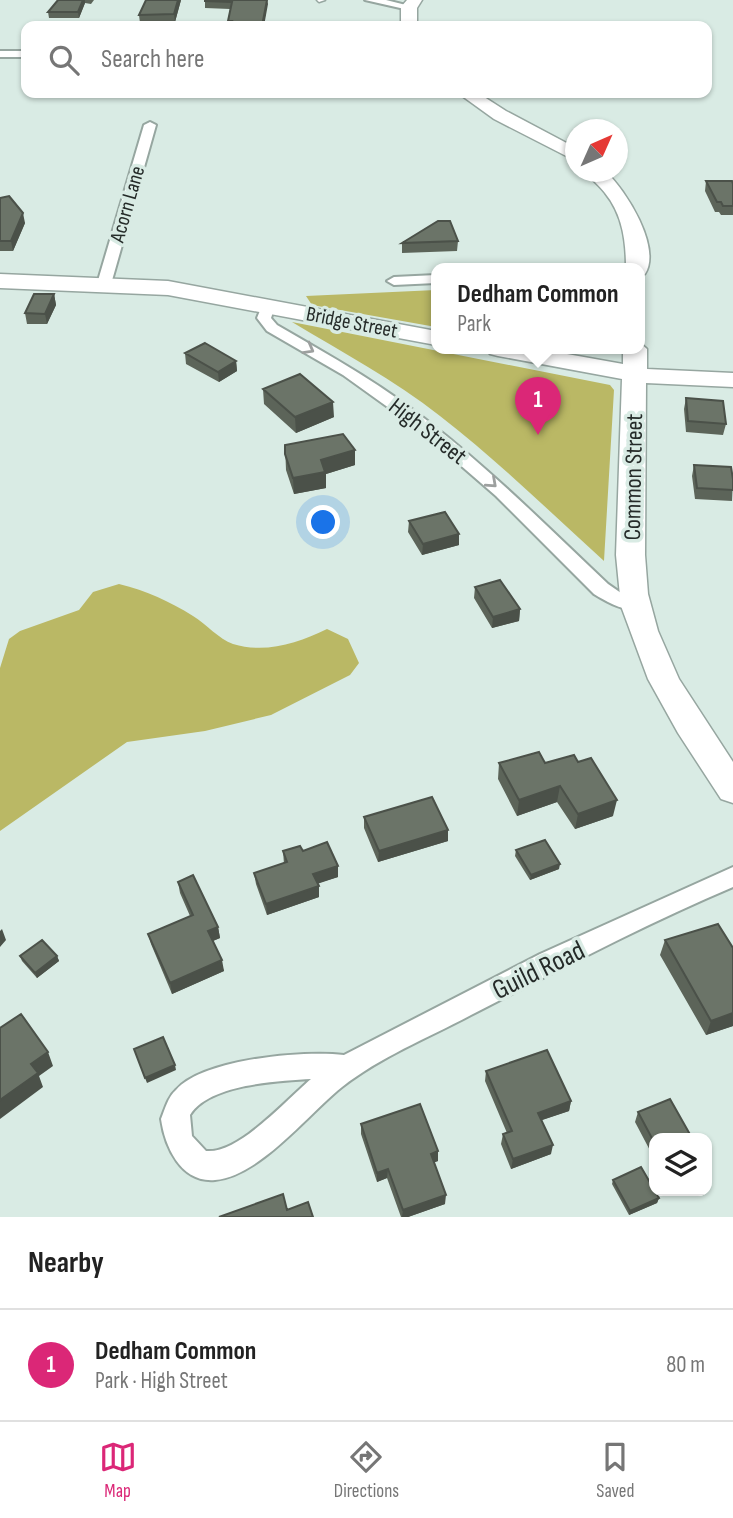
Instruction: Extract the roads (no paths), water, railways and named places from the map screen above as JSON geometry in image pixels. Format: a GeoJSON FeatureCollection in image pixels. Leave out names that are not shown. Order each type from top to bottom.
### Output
{"type":"FeatureCollection","features":[{"type":"Feature","properties":{"kind":"main road"},"geometry":{"type":"LineString","coordinates":[[474,98],[565,150]]}},
{"type":"Feature","properties":{"kind":"main road"},"geometry":{"type":"LineString","coordinates":[[606,182],[617,193],[629,214],[635,236],[637,263]]}},
{"type":"Feature","properties":{"kind":"main road"},"geometry":{"type":"LineString","coordinates":[[0,281],[167,288],[268,306]]}},
{"type":"Feature","properties":{"kind":"main road","name":"Bridge Street"},"geometry":{"type":"LineString","coordinates":[[268,306],[431,337]]}},
{"type":"Feature","properties":{"kind":"main road"},"geometry":{"type":"LineString","coordinates":[[551,354],[635,362],[686,379],[733,380]]}},
{"type":"Feature","properties":{"kind":"main road","name":"Common Street"},"geometry":{"type":"LineString","coordinates":[[635,362],[631,564],[635,604]]}},
{"type":"Feature","properties":{"kind":"main road"},"geometry":{"type":"LineString","coordinates":[[635,604],[652,652],[668,686],[733,789]]}},
{"type":"Feature","properties":{"kind":"street"},"geometry":{"type":"LineString","coordinates":[[370,0],[412,4]]}},
{"type":"Feature","properties":{"kind":"street"},"geometry":{"type":"LineString","coordinates":[[0,54],[21,54]]}},
{"type":"Feature","properties":{"kind":"street","name":"Acorn Lane"},"geometry":{"type":"LineString","coordinates":[[104,284],[150,125]]}},
{"type":"Feature","properties":{"kind":"street"},"geometry":{"type":"LineString","coordinates":[[394,281],[431,279]]}},
{"type":"Feature","properties":{"kind":"street","name":"High Street"},"geometry":{"type":"LineString","coordinates":[[268,306],[264,318],[272,328],[348,372],[416,420],[493,484],[601,589],[614,598],[635,604]]}},
{"type":"Feature","properties":{"kind":"street","name":"Guild Road"},"geometry":{"type":"LineString","coordinates":[[346,1068],[332,1065],[292,1067],[213,1083],[198,1089],[187,1096],[175,1119],[181,1146],[190,1157],[201,1164],[216,1166],[230,1162],[246,1152],[346,1068],[522,975],[733,877]]}},
{"type":"Feature","properties":{"kind":"place","name":"Dedham Common"},"geometry":{"type":"Point","coordinates":[538,435]}}]}
